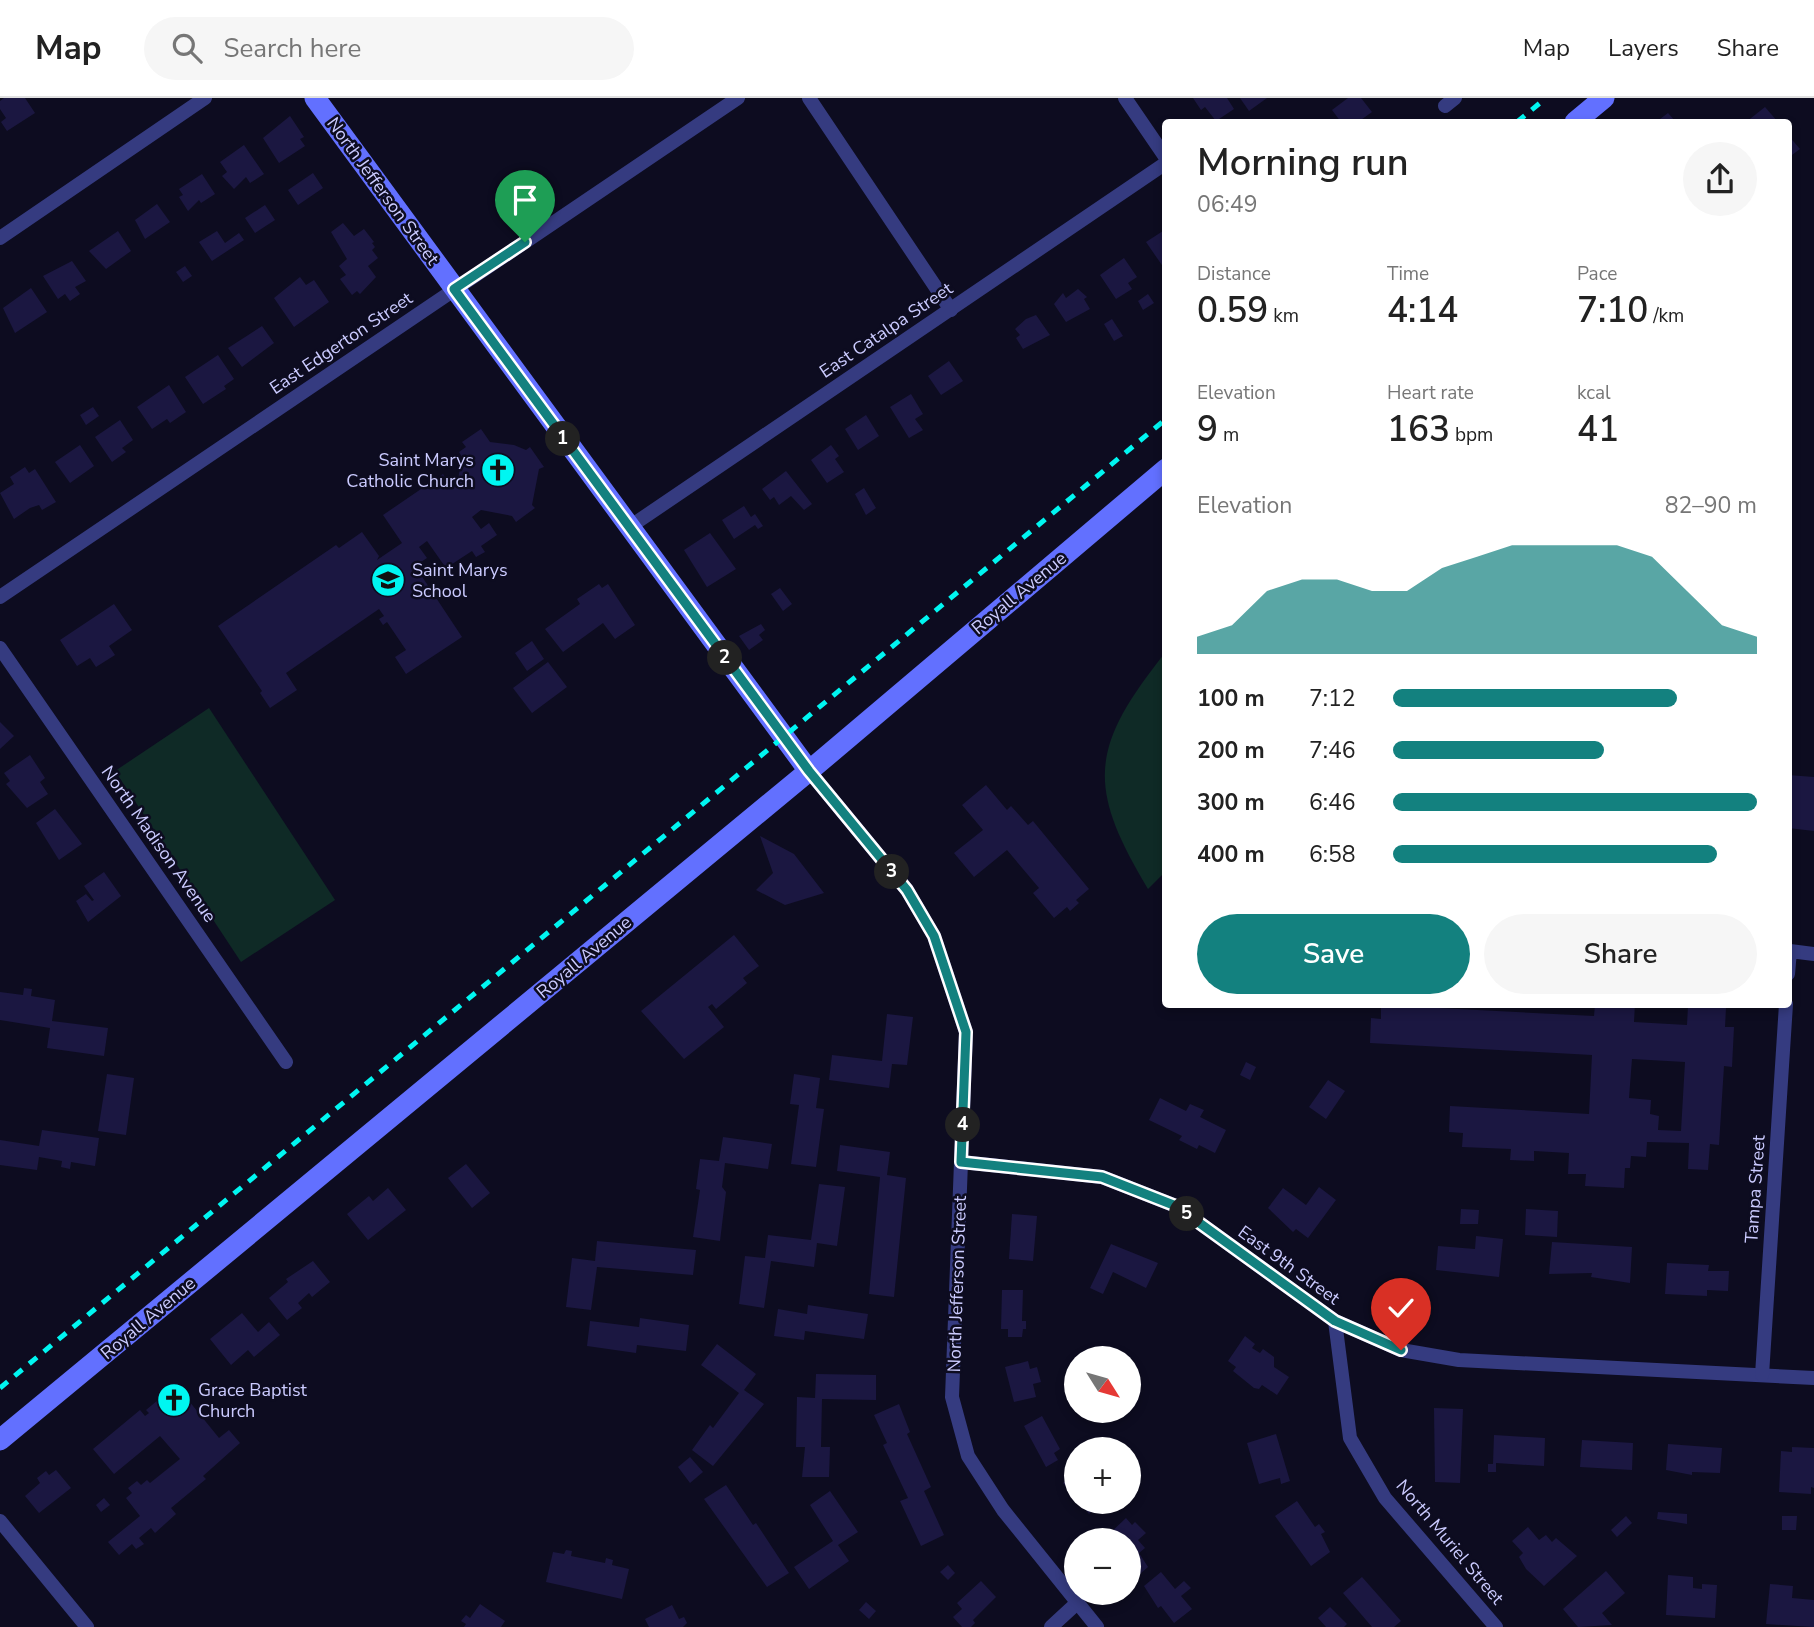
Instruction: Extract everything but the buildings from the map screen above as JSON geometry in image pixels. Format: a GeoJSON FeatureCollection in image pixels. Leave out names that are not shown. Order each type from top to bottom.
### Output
{"type":"FeatureCollection","features":[{"type":"Feature","properties":{"kind":"street"},"geometry":{"type":"LineString","coordinates":[[0,237],[205,98]]}},
{"type":"Feature","properties":{"kind":"street","name":"North Jefferson Street"},"geometry":{"type":"LineString","coordinates":[[315,98],[628,528],[809,771],[907,890],[934,936],[966,1032],[952,1397],[968,1455],[1003,1510],[1064,1587]]}},
{"type":"Feature","properties":{"kind":"street","name":"East Edgerton Street"},"geometry":{"type":"LineString","coordinates":[[0,597],[738,98]]}},
{"type":"Feature","properties":{"kind":"street"},"geometry":{"type":"LineString","coordinates":[[809,98],[951,310]]}},
{"type":"Feature","properties":{"kind":"street"},"geometry":{"type":"LineString","coordinates":[[1125,98],[1162,152]]}},
{"type":"Feature","properties":{"kind":"street","name":"East Catalpa Street"},"geometry":{"type":"LineString","coordinates":[[628,528],[1162,166]]}},
{"type":"Feature","properties":{"kind":"street","name":"Royall Avenue"},"geometry":{"type":"LineString","coordinates":[[0,1440],[809,771],[1162,472]]}},
{"type":"Feature","properties":{"kind":"street","name":"North Madison Avenue"},"geometry":{"type":"LineString","coordinates":[[0,648],[286,1062]]}},
{"type":"Feature","properties":{"kind":"street"},"geometry":{"type":"LineString","coordinates":[[1792,951],[1814,954]]}},
{"type":"Feature","properties":{"kind":"street","name":"Tampa Street"},"geometry":{"type":"LineString","coordinates":[[1762,1375],[1786,1008]]}},
{"type":"Feature","properties":{"kind":"street","name":"East 9th Street"},"geometry":{"type":"LineString","coordinates":[[961,1162],[1102,1177],[1176,1206],[1335,1321],[1401,1350],[1459,1360],[1814,1378]]}},
{"type":"Feature","properties":{"kind":"street","name":"North Muriel Street"},"geometry":{"type":"LineString","coordinates":[[1335,1321],[1350,1438],[1385,1498],[1496,1627]]}},
{"type":"Feature","properties":{"kind":"street"},"geometry":{"type":"LineString","coordinates":[[0,1521],[87,1627]]}},
{"type":"Feature","properties":{"kind":"street"},"geometry":{"type":"LineString","coordinates":[[1051,1627],[1075,1605]]}},
{"type":"Feature","properties":{"kind":"street","name":"North Jefferson Street"},"geometry":{"type":"LineString","coordinates":[[1079,1605],[1097,1627]]}},
{"type":"Feature","properties":{"kind":"green space"},"geometry":{"type":"Polygon","coordinates":[[[1162,657],[1162,875],[1148,889],[1114,822],[1106,794],[1105,768],[1110,742],[1122,715],[1162,657]]]}},
{"type":"Feature","properties":{"kind":"green space"},"geometry":{"type":"Polygon","coordinates":[[[209,708],[335,900],[241,962],[115,771],[209,708]]]}},
{"type":"Feature","properties":{"kind":"railway"},"geometry":{"type":"LineString","coordinates":[[1521,119],[1546,98]]}},
{"type":"Feature","properties":{"kind":"railway"},"geometry":{"type":"LineString","coordinates":[[0,1388],[1162,422]]}},
{"type":"Feature","properties":{"kind":"place","name":"Saint Marys Catholic Church"},"geometry":{"type":"Point","coordinates":[498,470]}},
{"type":"Feature","properties":{"kind":"place","name":"Saint Marys School"},"geometry":{"type":"Point","coordinates":[388,580]}},
{"type":"Feature","properties":{"kind":"place","name":"Grace Baptist Church"},"geometry":{"type":"Point","coordinates":[174,1400]}},
{"type":"Feature","properties":{"kind":"route"},"geometry":{"type":"LineString","coordinates":[[525,242],[454,289],[809,771],[907,890],[934,936],[966,1032],[961,1162],[1102,1177],[1176,1206],[1335,1321],[1401,1350]]}}]}
